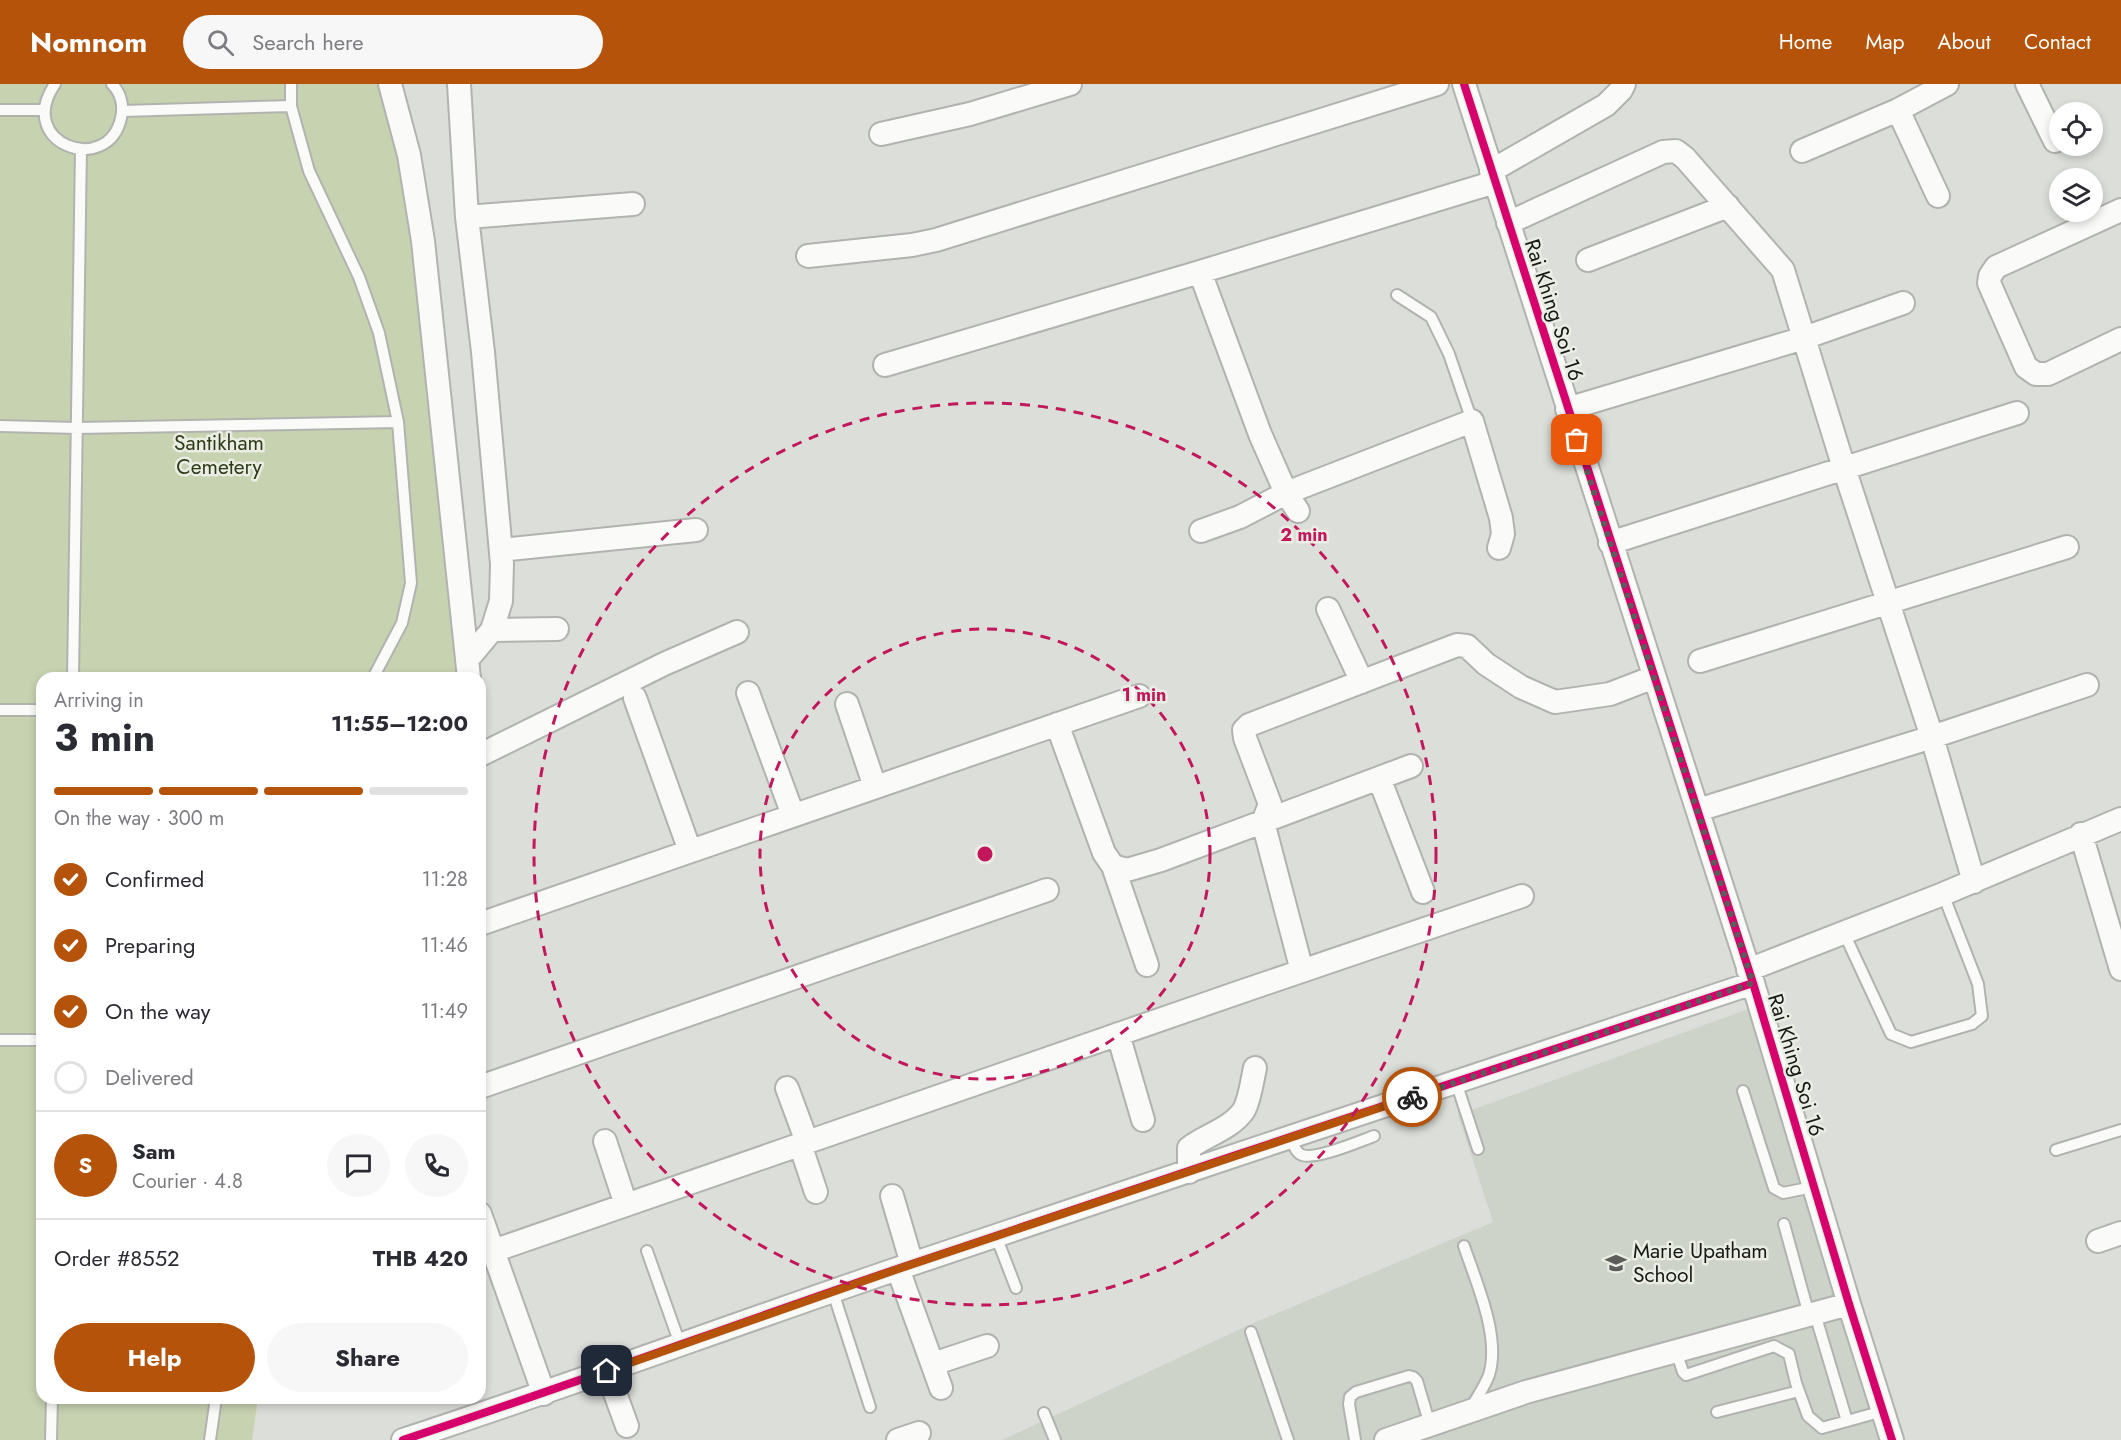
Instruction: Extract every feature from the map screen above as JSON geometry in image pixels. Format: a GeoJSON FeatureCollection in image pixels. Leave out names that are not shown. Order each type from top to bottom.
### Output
{"type":"FeatureCollection","features":[{"type":"Feature","properties":{"kind":"street"},"geometry":{"type":"LineString","coordinates":[[390,84],[409,155],[423,241],[468,669]]}},
{"type":"Feature","properties":{"kind":"street"},"geometry":{"type":"LineString","coordinates":[[459,84],[467,217],[483,352],[501,550],[501,601],[492,630],[468,669]]}},
{"type":"Feature","properties":{"kind":"street"},"geometry":{"type":"LineString","coordinates":[[881,134],[970,114],[1070,84]]}},
{"type":"Feature","properties":{"kind":"street"},"geometry":{"type":"LineString","coordinates":[[808,256],[912,245],[936,240],[1437,84]]}},
{"type":"Feature","properties":{"kind":"street","name":"Rai Khing Soi 16"},"geometry":{"type":"LineString","coordinates":[[1464,84],[1567,410],[1698,810],[1892,1440]]}},
{"type":"Feature","properties":{"kind":"street"},"geometry":{"type":"LineString","coordinates":[[885,364],[1200,272],[1493,177],[1606,105],[1624,84]]}},
{"type":"Feature","properties":{"kind":"street"},"geometry":{"type":"LineString","coordinates":[[1802,152],[1898,110],[1947,84]]}},
{"type":"Feature","properties":{"kind":"street"},"geometry":{"type":"LineString","coordinates":[[2027,84],[2049,129]]}},
{"type":"Feature","properties":{"kind":"street"},"geometry":{"type":"LineString","coordinates":[[1898,110],[1938,196]]}},
{"type":"Feature","properties":{"kind":"street"},"geometry":{"type":"LineString","coordinates":[[1508,223],[1663,152],[1676,151],[1685,158],[1783,270],[1844,468],[1932,737],[1974,882]]}},
{"type":"Feature","properties":{"kind":"street"},"geometry":{"type":"LineString","coordinates":[[467,217],[633,204]]}},
{"type":"Feature","properties":{"kind":"street"},"geometry":{"type":"LineString","coordinates":[[1588,260],[1728,206]]}},
{"type":"Feature","properties":{"kind":"street"},"geometry":{"type":"LineString","coordinates":[[2121,210],[1996,267],[1990,276],[1989,283],[2026,367],[2036,374],[2049,374],[2121,339]]}},
{"type":"Feature","properties":{"kind":"street"},"geometry":{"type":"LineString","coordinates":[[1200,272],[1260,434],[1292,502]]}},
{"type":"Feature","properties":{"kind":"street"},"geometry":{"type":"LineString","coordinates":[[1567,410],[1804,338],[1903,303]]}},
{"type":"Feature","properties":{"kind":"street"},"geometry":{"type":"LineString","coordinates":[[1610,543],[2017,413]]}},
{"type":"Feature","properties":{"kind":"street"},"geometry":{"type":"LineString","coordinates":[[1201,531],[1239,517],[1292,502],[1472,421],[1501,518],[1503,534],[1499,548]]}},
{"type":"Feature","properties":{"kind":"street"},"geometry":{"type":"LineString","coordinates":[[501,550],[696,530]]}},
{"type":"Feature","properties":{"kind":"street"},"geometry":{"type":"LineString","coordinates":[[1700,661],[2067,547]]}},
{"type":"Feature","properties":{"kind":"street"},"geometry":{"type":"LineString","coordinates":[[1328,609],[1362,682]]}},
{"type":"Feature","properties":{"kind":"street"},"geometry":{"type":"LineString","coordinates":[[492,630],[557,629]]}},
{"type":"Feature","properties":{"kind":"street"},"geometry":{"type":"LineString","coordinates":[[486,752],[664,664],[737,632]]}},
{"type":"Feature","properties":{"kind":"street"},"geometry":{"type":"LineString","coordinates":[[1302,971],[1263,822],[1270,804],[1244,730],[1249,725],[1457,645],[1463,645],[1486,664],[1521,687],[1555,702],[1610,694],[1654,677]]}},
{"type":"Feature","properties":{"kind":"street"},"geometry":{"type":"LineString","coordinates":[[1698,810],[1932,737],[2087,685]]}},
{"type":"Feature","properties":{"kind":"street"},"geometry":{"type":"LineString","coordinates":[[748,693],[794,815]]}},
{"type":"Feature","properties":{"kind":"street"},"geometry":{"type":"LineString","coordinates":[[486,922],[1139,696]]}},
{"type":"Feature","properties":{"kind":"street"},"geometry":{"type":"LineString","coordinates":[[635,698],[690,851]]}},
{"type":"Feature","properties":{"kind":"street"},"geometry":{"type":"LineString","coordinates":[[847,705],[875,787]]}},
{"type":"Feature","properties":{"kind":"street"},"geometry":{"type":"LineString","coordinates":[[1057,724],[1104,853],[1113,866],[1147,965]]}},
{"type":"Feature","properties":{"kind":"street"},"geometry":{"type":"LineString","coordinates":[[1113,866],[1127,870],[1161,860],[1411,766]]}},
{"type":"Feature","properties":{"kind":"street"},"geometry":{"type":"LineString","coordinates":[[1379,778],[1423,892]]}},
{"type":"Feature","properties":{"kind":"street"},"geometry":{"type":"LineString","coordinates":[[403,1440],[544,1394],[905,1266],[1456,1082],[1750,977],[1844,933],[1974,882],[2081,834],[2121,819]]}},
{"type":"Feature","properties":{"kind":"street"},"geometry":{"type":"LineString","coordinates":[[2081,834],[2121,969]]}},
{"type":"Feature","properties":{"kind":"street"},"geometry":{"type":"LineString","coordinates":[[486,1085],[1047,890]]}},
{"type":"Feature","properties":{"kind":"street"},"geometry":{"type":"LineString","coordinates":[[493,1251],[1522,896]]}},
{"type":"Feature","properties":{"kind":"street"},"geometry":{"type":"LineString","coordinates":[[1118,1034],[1143,1120]]}},
{"type":"Feature","properties":{"kind":"street"},"geometry":{"type":"LineString","coordinates":[[1189,1172],[1189,1148],[1224,1128],[1244,1110],[1255,1068]]}},
{"type":"Feature","properties":{"kind":"street"},"geometry":{"type":"LineString","coordinates":[[787,1088],[816,1192]]}},
{"type":"Feature","properties":{"kind":"street"},"geometry":{"type":"LineString","coordinates":[[605,1141],[626,1204]]}},
{"type":"Feature","properties":{"kind":"street"},"geometry":{"type":"LineString","coordinates":[[892,1196],[905,1266],[941,1388]]}},
{"type":"Feature","properties":{"kind":"street"},"geometry":{"type":"LineString","coordinates":[[486,1231],[544,1394]]}},
{"type":"Feature","properties":{"kind":"street"},"geometry":{"type":"LineString","coordinates":[[2098,1241],[2121,1233]]}},
{"type":"Feature","properties":{"kind":"street"},"geometry":{"type":"LineString","coordinates":[[1386,1440],[1526,1392],[1849,1304]]}},
{"type":"Feature","properties":{"kind":"street"},"geometry":{"type":"LineString","coordinates":[[933,1365],[987,1346]]}},
{"type":"Feature","properties":{"kind":"street"},"geometry":{"type":"LineString","coordinates":[[607,1371],[627,1426]]}},
{"type":"Feature","properties":{"kind":"street"},"geometry":{"type":"LineString","coordinates":[[898,1440],[920,1432]]}},
{"type":"Feature","properties":{"kind":"lane"},"geometry":{"type":"LineString","coordinates":[[55,84],[48,94],[44,110],[50,131],[69,147],[81,150],[97,147],[110,139],[119,126],[123,111],[121,98],[112,84]]}},
{"type":"Feature","properties":{"kind":"lane"},"geometry":{"type":"LineString","coordinates":[[291,84],[291,106],[309,171],[359,276],[375,321],[398,422],[411,583],[402,622],[376,672]]}},
{"type":"Feature","properties":{"kind":"lane"},"geometry":{"type":"LineString","coordinates":[[123,111],[291,106]]}},
{"type":"Feature","properties":{"kind":"lane"},"geometry":{"type":"LineString","coordinates":[[0,110],[44,110]]}},
{"type":"Feature","properties":{"kind":"lane"},"geometry":{"type":"LineString","coordinates":[[73,672],[81,150]]}},
{"type":"Feature","properties":{"kind":"lane"},"geometry":{"type":"LineString","coordinates":[[1397,295],[1431,317],[1449,354],[1472,421]]}},
{"type":"Feature","properties":{"kind":"lane"},"geometry":{"type":"LineString","coordinates":[[0,426],[77,428],[398,422]]}},
{"type":"Feature","properties":{"kind":"lane"},"geometry":{"type":"LineString","coordinates":[[0,710],[36,710]]}},
{"type":"Feature","properties":{"kind":"lane"},"geometry":{"type":"LineString","coordinates":[[1844,933],[1891,1034],[1911,1042],[1972,1024],[1982,1016],[1978,984],[1943,894]]}},
{"type":"Feature","properties":{"kind":"lane"},"geometry":{"type":"LineString","coordinates":[[0,1040],[36,1040]]}},
{"type":"Feature","properties":{"kind":"lane"},"geometry":{"type":"LineString","coordinates":[[1456,1082],[1478,1149]]}},
{"type":"Feature","properties":{"kind":"lane"},"geometry":{"type":"LineString","coordinates":[[1743,1091],[1774,1188],[1784,1193],[1813,1187]]}},
{"type":"Feature","properties":{"kind":"lane"},"geometry":{"type":"LineString","coordinates":[[2056,1150],[2121,1130]]}},
{"type":"Feature","properties":{"kind":"lane"},"geometry":{"type":"LineString","coordinates":[[1290,1138],[1298,1153],[1303,1156],[1314,1156],[1374,1136]]}},
{"type":"Feature","properties":{"kind":"lane"},"geometry":{"type":"LineString","coordinates":[[1784,1224],[1847,1421]]}},
{"type":"Feature","properties":{"kind":"lane"},"geometry":{"type":"LineString","coordinates":[[996,1236],[1016,1288]]}},
{"type":"Feature","properties":{"kind":"lane"},"geometry":{"type":"LineString","coordinates":[[1464,1246],[1488,1323],[1492,1360],[1488,1376],[1470,1411]]}},
{"type":"Feature","properties":{"kind":"lane"},"geometry":{"type":"LineString","coordinates":[[647,1251],[680,1344]]}},
{"type":"Feature","properties":{"kind":"lane"},"geometry":{"type":"LineString","coordinates":[[833,1292],[870,1407]]}},
{"type":"Feature","properties":{"kind":"lane"},"geometry":{"type":"LineString","coordinates":[[1251,1332],[1288,1440]]}},
{"type":"Feature","properties":{"kind":"lane"},"geometry":{"type":"LineString","coordinates":[[1676,1351],[1686,1375],[1774,1346],[1790,1354],[1808,1416],[1822,1428],[1883,1411]]}},
{"type":"Feature","properties":{"kind":"lane"},"geometry":{"type":"LineString","coordinates":[[1355,1440],[1349,1404],[1350,1397],[1356,1392],[1409,1376],[1417,1381],[1430,1425]]}},
{"type":"Feature","properties":{"kind":"lane"},"geometry":{"type":"LineString","coordinates":[[1717,1412],[1799,1391]]}},
{"type":"Feature","properties":{"kind":"lane"},"geometry":{"type":"LineString","coordinates":[[51,1440],[52,1404]]}},
{"type":"Feature","properties":{"kind":"lane"},"geometry":{"type":"LineString","coordinates":[[210,1440],[215,1404]]}},
{"type":"Feature","properties":{"kind":"lane"},"geometry":{"type":"LineString","coordinates":[[1044,1413],[1055,1440]]}},
{"type":"Feature","properties":{"kind":"shaded area","name":"Marie Upatham School"},"geometry":{"type":"Polygon","coordinates":[[[1748,1009],[1849,1304],[1887,1440],[1002,1440],[1249,1325],[1493,1222],[1458,1115],[1748,1009]]]}},
{"type":"Feature","properties":{"kind":"green space","name":"Santikham Cemetery"},"geometry":{"type":"Polygon","coordinates":[[[0,84],[385,84],[414,199],[463,672],[36,672],[36,1404],[257,1404],[252,1440],[0,1440],[0,84]]]}},
{"type":"Feature","properties":{"kind":"cycle path"},"geometry":{"type":"LineString","coordinates":[[1464,84],[1753,983],[1892,1440]]}},
{"type":"Feature","properties":{"kind":"cycle path"},"geometry":{"type":"LineString","coordinates":[[403,1440],[835,1290],[1753,983]]}},
{"type":"Feature","properties":{"kind":"way so far"},"geometry":{"type":"LineString","coordinates":[[1412,1097],[1753,983],[1577,440]]}},
{"type":"Feature","properties":{"kind":"place","name":"Marie Upatham School"},"geometry":{"type":"Point","coordinates":[1616,1263]}},
{"type":"Feature","properties":{"kind":"route"},"geometry":{"type":"LineString","coordinates":[[607,1371],[898,1269],[1412,1097]]}}]}
